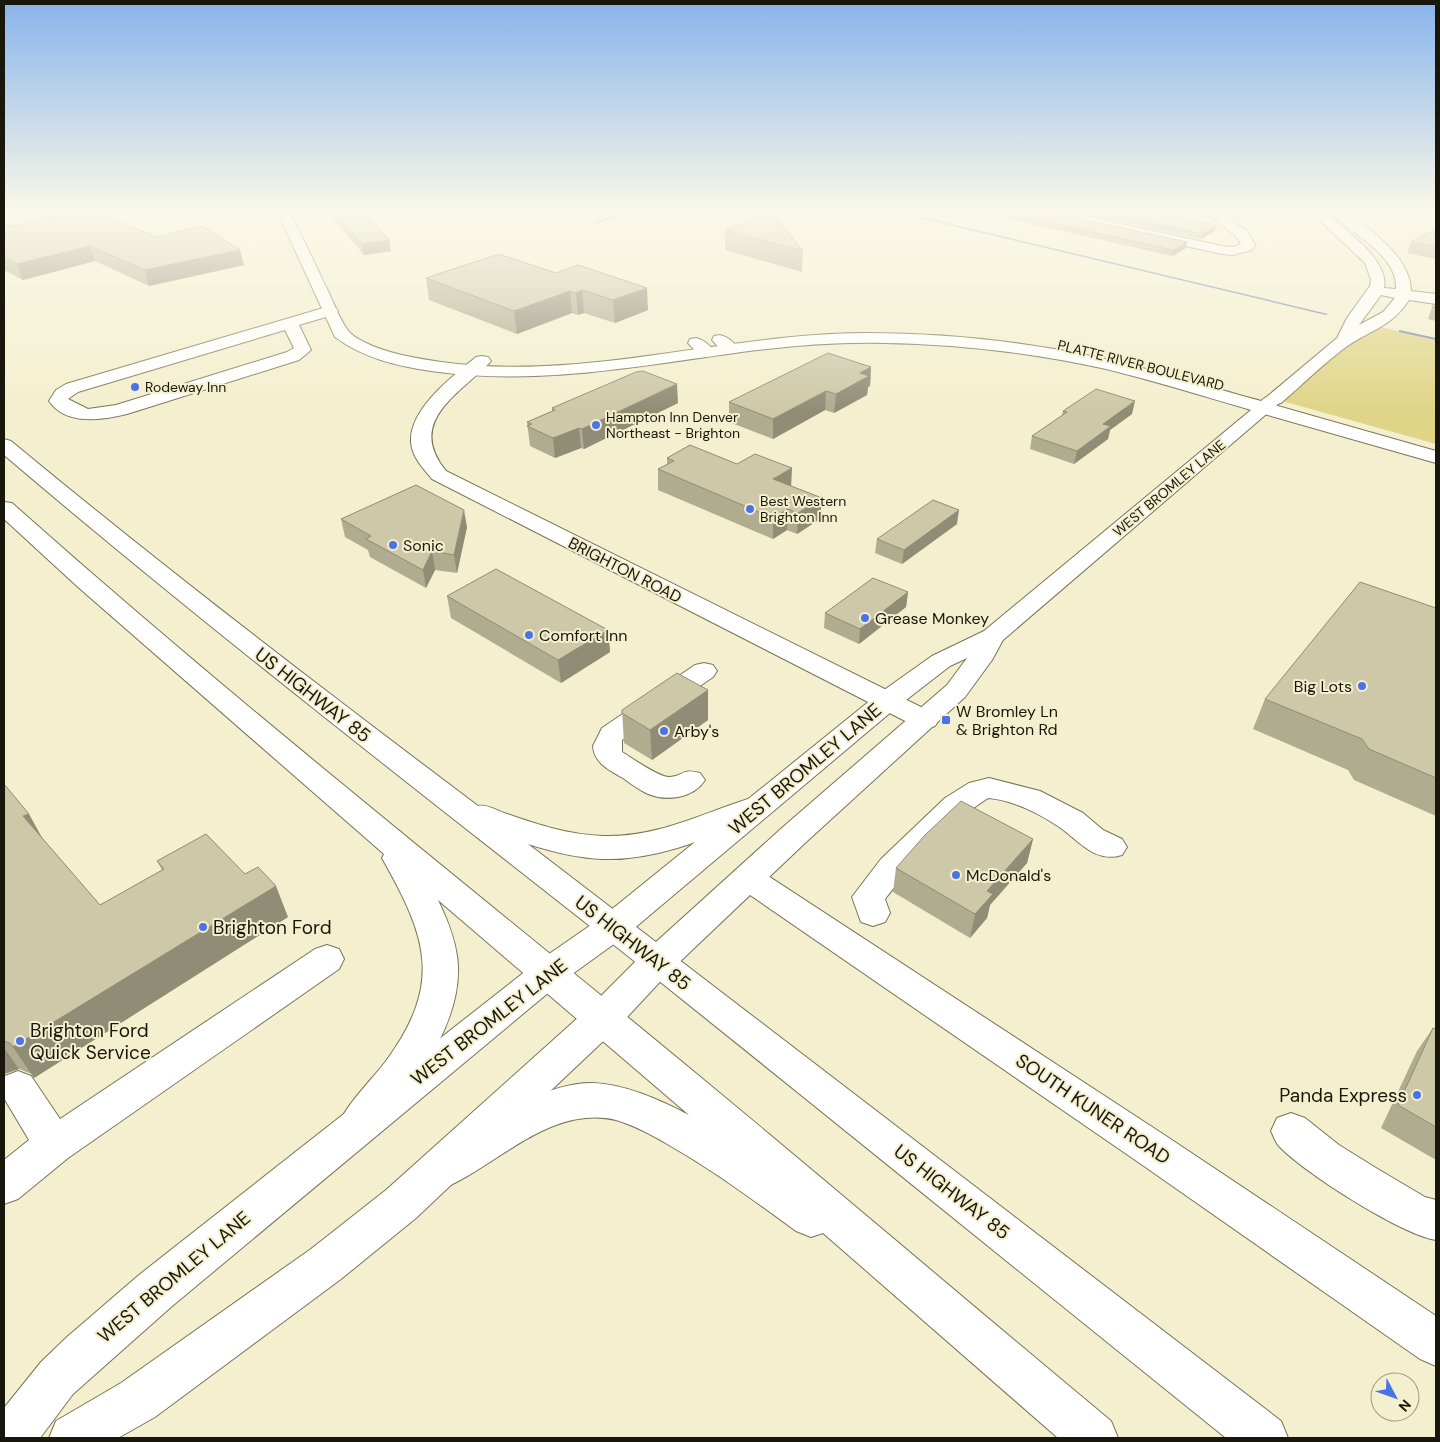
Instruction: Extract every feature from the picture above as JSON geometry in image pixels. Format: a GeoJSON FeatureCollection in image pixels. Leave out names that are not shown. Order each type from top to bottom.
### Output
{"type":"FeatureCollection","features":[{"type":"Feature","properties":{"kind":"main road"},"geometry":{"type":"LineString","coordinates":[[314,276],[341,334],[357,346],[401,361],[475,366]]}},
{"type":"Feature","properties":{"kind":"main road"},"geometry":{"type":"LineString","coordinates":[[1378,276],[1378,291],[1436,299]]}},
{"type":"Feature","properties":{"kind":"main road"},"geometry":{"type":"LineString","coordinates":[[1401,276],[1403,294]]}},
{"type":"Feature","properties":{"kind":"main road","name":"WEST BROMLEY LANE"},"geometry":{"type":"LineString","coordinates":[[1345,339],[1355,318],[1378,291]]}},
{"type":"Feature","properties":{"kind":"main road","name":"WEST BROMLEY LANE"},"geometry":{"type":"LineString","coordinates":[[10,1438],[57,1378],[155,1291],[548,973],[613,927],[887,701],[941,661],[993,636],[1345,339],[1394,311],[1400,304],[1403,294]]}},
{"type":"Feature","properties":{"kind":"main road"},"geometry":{"type":"LineString","coordinates":[[290,323],[303,350],[293,356],[120,410],[94,415],[71,411],[58,401],[62,394],[72,388],[290,323],[332,314],[375,335],[475,366]]}},
{"type":"Feature","properties":{"kind":"main road","name":"PLATTE RIVER BOULEVARD"},"geometry":{"type":"LineString","coordinates":[[475,366],[549,372],[592,369],[725,344],[764,334],[855,328],[894,328],[974,333],[1025,339],[1112,355],[1270,403],[1436,457]]}},
{"type":"Feature","properties":{"kind":"main road"},"geometry":{"type":"LineString","coordinates":[[212,346],[248,370]]}},
{"type":"Feature","properties":{"kind":"main road","name":"BRIGHTON ROAD"},"geometry":{"type":"LineString","coordinates":[[475,366],[437,401],[424,421],[421,440],[422,449],[430,467],[439,475],[925,720]]}},
{"type":"Feature","properties":{"kind":"main road","name":"PLATTE RIVER BOULEVARD"},"geometry":{"type":"LineString","coordinates":[[1270,403],[1436,444]]}},
{"type":"Feature","properties":{"kind":"main road","name":"US HIGHWAY 85"},"geometry":{"type":"LineString","coordinates":[[4,445],[112,535],[455,806],[658,961],[1264,1438]]}},
{"type":"Feature","properties":{"kind":"main road"},"geometry":{"type":"LineString","coordinates":[[4,508],[80,576],[379,833],[603,1018],[1094,1438]]}},
{"type":"Feature","properties":{"kind":"main road","name":"WEST BROMLEY LANE"},"geometry":{"type":"LineString","coordinates":[[73,1438],[138,1400],[318,1270],[376,1225],[437,1172],[603,1018],[658,961],[807,823],[925,720],[970,675],[993,636]]}},
{"type":"Feature","properties":{"kind":"main road"},"geometry":{"type":"LineString","coordinates":[[690,780],[676,788],[657,786],[610,758],[606,751],[606,744],[612,734],[704,671]]}},
{"type":"Feature","properties":{"kind":"main road"},"geometry":{"type":"LineString","coordinates":[[873,913],[868,897],[892,867],[956,805],[971,794],[989,788],[1029,798],[1081,827],[1101,843]]}},
{"type":"Feature","properties":{"kind":"main road"},"geometry":{"type":"LineString","coordinates":[[455,806],[539,836],[602,848],[660,841],[694,831],[761,805]]}},
{"type":"Feature","properties":{"kind":"main road"},"geometry":{"type":"LineString","coordinates":[[358,1125],[397,1077],[424,1031],[434,1005],[441,966],[434,930],[423,903],[399,860],[379,833]]}},
{"type":"Feature","properties":{"kind":"main road","name":"SOUTH KUNER ROAD"},"geometry":{"type":"LineString","coordinates":[[748,878],[1155,1151],[1436,1343]]}},
{"type":"Feature","properties":{"kind":"main road"},"geometry":{"type":"LineString","coordinates":[[4,1184],[54,1144],[327,959]]}},
{"type":"Feature","properties":{"kind":"main road"},"geometry":{"type":"LineString","coordinates":[[18,1088],[54,1144]]}},
{"type":"Feature","properties":{"kind":"main road"},"geometry":{"type":"LineString","coordinates":[[437,1172],[491,1140],[548,1110],[592,1100],[608,1102],[645,1113],[677,1129],[708,1148],[948,1313]]}},
{"type":"Feature","properties":{"kind":"main road"},"geometry":{"type":"LineString","coordinates":[[1291,1131],[1333,1165],[1415,1213],[1436,1220]]}},
{"type":"Feature","properties":{"kind":"shaded area"},"geometry":{"type":"Polygon","coordinates":[[[1372,325],[1436,340],[1436,444],[1275,399],[1372,325]]]}},
{"type":"Feature","properties":{"kind":"building"},"geometry":{"type":"Polygon","coordinates":[[[431,276],[612,276],[647,288],[613,300],[582,290],[576,293],[570,291],[514,311],[426,278],[431,276]]]}},
{"type":"Feature","properties":{"kind":"building"},"geometry":{"type":"Polygon","coordinates":[[[828,353],[871,367],[860,373],[869,376],[836,394],[826,391],[773,419],[729,402],[828,353]]]}},
{"type":"Feature","properties":{"kind":"building"},"geometry":{"type":"Polygon","coordinates":[[[643,371],[677,384],[582,429],[579,428],[553,438],[527,426],[532,424],[527,422],[555,410],[552,408],[636,372],[643,371]]]}},
{"type":"Feature","properties":{"kind":"building"},"geometry":{"type":"Polygon","coordinates":[[[1096,389],[1135,401],[1103,424],[1111,426],[1077,451],[1032,436],[1067,412],[1063,411],[1096,389]]]}},
{"type":"Feature","properties":{"kind":"building"},"geometry":{"type":"Polygon","coordinates":[[[690,445],[737,464],[755,454],[792,468],[773,479],[822,498],[798,513],[788,509],[773,518],[658,469],[674,461],[667,458],[690,445]]]}},
{"type":"Feature","properties":{"kind":"building"},"geometry":{"type":"Polygon","coordinates":[[[416,485],[464,510],[454,555],[432,551],[423,570],[366,539],[371,536],[341,519],[416,485]]]}},
{"type":"Feature","properties":{"kind":"building"},"geometry":{"type":"Polygon","coordinates":[[[933,500],[959,510],[904,550],[877,539],[933,500]]]}},
{"type":"Feature","properties":{"kind":"building"},"geometry":{"type":"Polygon","coordinates":[[[496,569],[608,630],[558,660],[447,596],[496,569]]]}},
{"type":"Feature","properties":{"kind":"building"},"geometry":{"type":"Polygon","coordinates":[[[873,578],[908,592],[860,629],[825,613],[873,578]]]}},
{"type":"Feature","properties":{"kind":"building","name":"Big Lots"},"geometry":{"type":"Polygon","coordinates":[[[1360,582],[1436,608],[1436,778],[1369,749],[1362,739],[1265,699],[1360,582]]]}},
{"type":"Feature","properties":{"kind":"building"},"geometry":{"type":"Polygon","coordinates":[[[677,673],[708,690],[650,730],[622,713],[622,710],[677,673]]]}},
{"type":"Feature","properties":{"kind":"building","name":"Brighton Ford"},"geometry":{"type":"Polygon","coordinates":[[[4,784],[29,814],[23,816],[100,905],[164,869],[157,861],[206,834],[245,874],[258,867],[276,886],[13,1047],[10,1043],[4,1041],[4,784]]]}},
{"type":"Feature","properties":{"kind":"building","name":"McDonald's"},"geometry":{"type":"Polygon","coordinates":[[[961,801],[1033,839],[987,891],[993,894],[975,914],[896,868],[925,835],[961,801]]]}},
{"type":"Feature","properties":{"kind":"building"},"geometry":{"type":"Polygon","coordinates":[[[1433,1028],[1436,1029],[1436,1127],[1398,1105],[1433,1028]]]}},
{"type":"Feature","properties":{"kind":"waterway"},"geometry":{"type":"LineString","coordinates":[[1167,276],[1326,314]]}},
{"type":"Feature","properties":{"kind":"waterway"},"geometry":{"type":"LineString","coordinates":[[1401,331],[1436,339]]}},
{"type":"Feature","properties":{"kind":"place","name":"Rodeway Inn"},"geometry":{"type":"Point","coordinates":[135,387]}},
{"type":"Feature","properties":{"kind":"place","name":"Hampton Inn Denver Northeast - Brighton"},"geometry":{"type":"Point","coordinates":[596,425]}},
{"type":"Feature","properties":{"kind":"place","name":"Best Western Brighton Inn"},"geometry":{"type":"Point","coordinates":[750,509]}},
{"type":"Feature","properties":{"kind":"place","name":"Sonic"},"geometry":{"type":"Point","coordinates":[393,545]}},
{"type":"Feature","properties":{"kind":"place","name":"Grease Monkey"},"geometry":{"type":"Point","coordinates":[865,618]}},
{"type":"Feature","properties":{"kind":"place","name":"Comfort Inn"},"geometry":{"type":"Point","coordinates":[529,635]}},
{"type":"Feature","properties":{"kind":"place","name":"Big Lots"},"geometry":{"type":"Point","coordinates":[1362,686]}},
{"type":"Feature","properties":{"kind":"place","name":"W Bromley Ln & Brighton Rd"},"geometry":{"type":"Point","coordinates":[946,720]}},
{"type":"Feature","properties":{"kind":"place","name":"Arby's"},"geometry":{"type":"Point","coordinates":[664,731]}},
{"type":"Feature","properties":{"kind":"place","name":"McDonald's"},"geometry":{"type":"Point","coordinates":[956,875]}},
{"type":"Feature","properties":{"kind":"place","name":"Brighton Ford"},"geometry":{"type":"Point","coordinates":[203,927]}},
{"type":"Feature","properties":{"kind":"place","name":"Brighton Ford Quick Service"},"geometry":{"type":"Point","coordinates":[20,1041]}},
{"type":"Feature","properties":{"kind":"place","name":"Panda Express"},"geometry":{"type":"Point","coordinates":[1417,1095]}}]}
